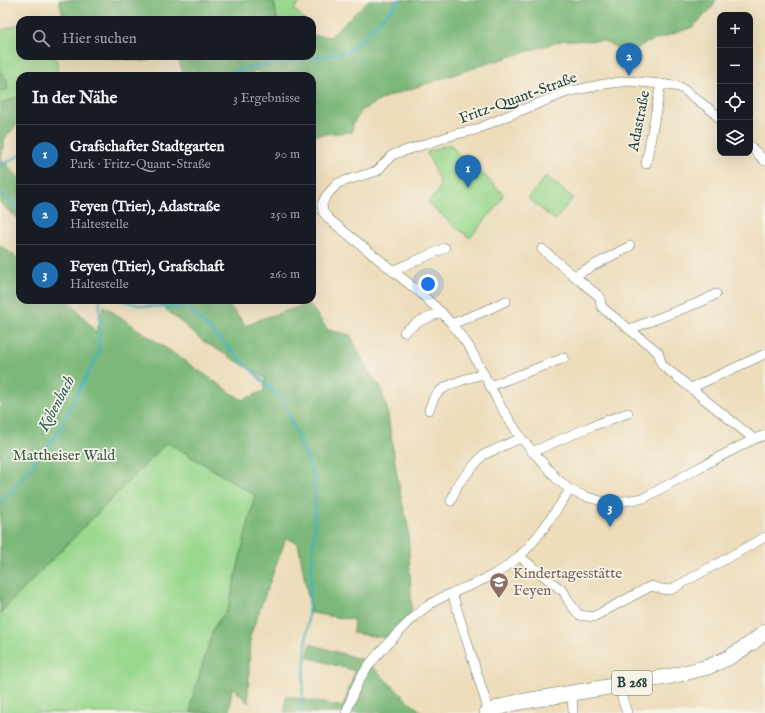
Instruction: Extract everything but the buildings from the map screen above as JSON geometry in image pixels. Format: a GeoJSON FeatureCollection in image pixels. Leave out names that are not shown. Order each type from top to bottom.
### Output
{"type":"FeatureCollection","features":[{"type":"Feature","properties":{"kind":"main road","name":"B 268"},"geometry":{"type":"LineString","coordinates":[[488,712],[514,703],[672,676],[708,667],[728,658],[753,642],[765,632]]}},
{"type":"Feature","properties":{"kind":"street","name":"Fritz-Quant-Straße"},"geometry":{"type":"LineString","coordinates":[[322,204],[326,196],[338,183],[377,171],[392,155],[456,134],[475,130],[566,92],[629,81],[680,87],[717,116]]}},
{"type":"Feature","properties":{"kind":"street","name":"Adastraße"},"geometry":{"type":"LineString","coordinates":[[646,164],[661,84]]}},
{"type":"Feature","properties":{"kind":"street"},"geometry":{"type":"LineString","coordinates":[[758,153],[765,147]]}},
{"type":"Feature","properties":{"kind":"street"},"geometry":{"type":"LineString","coordinates":[[753,149],[765,161]]}},
{"type":"Feature","properties":{"kind":"street"},"geometry":{"type":"LineString","coordinates":[[316,204],[322,204],[323,212],[330,220],[418,292],[452,324],[470,348],[501,407],[520,438],[557,479],[570,490],[601,501],[617,502],[644,498],[700,467],[754,439],[765,435]]}},
{"type":"Feature","properties":{"kind":"street"},"geometry":{"type":"LineString","coordinates":[[574,276],[630,246]]}},
{"type":"Feature","properties":{"kind":"street"},"geometry":{"type":"LineString","coordinates":[[392,271],[445,248]]}},
{"type":"Feature","properties":{"kind":"street"},"geometry":{"type":"LineString","coordinates":[[542,249],[600,297],[601,306],[605,310],[658,352],[662,364],[754,439]]}},
{"type":"Feature","properties":{"kind":"street"},"geometry":{"type":"LineString","coordinates":[[630,329],[703,301],[716,294]]}},
{"type":"Feature","properties":{"kind":"street"},"geometry":{"type":"LineString","coordinates":[[452,324],[506,301]]}},
{"type":"Feature","properties":{"kind":"street"},"geometry":{"type":"LineString","coordinates":[[404,332],[418,322],[441,312]]}},
{"type":"Feature","properties":{"kind":"street"},"geometry":{"type":"LineString","coordinates":[[691,388],[765,354]]}},
{"type":"Feature","properties":{"kind":"street"},"geometry":{"type":"LineString","coordinates":[[490,386],[564,358]]}},
{"type":"Feature","properties":{"kind":"street"},"geometry":{"type":"LineString","coordinates":[[429,410],[435,396],[440,391],[452,384],[484,374]]}},
{"type":"Feature","properties":{"kind":"street"},"geometry":{"type":"LineString","coordinates":[[532,452],[592,426],[628,413]]}},
{"type":"Feature","properties":{"kind":"street"},"geometry":{"type":"LineString","coordinates":[[451,501],[458,484],[483,455],[520,438]]}},
{"type":"Feature","properties":{"kind":"street"},"geometry":{"type":"LineString","coordinates":[[346,713],[362,674],[378,654],[412,619],[430,604],[499,571],[513,561],[541,531],[570,490]]}},
{"type":"Feature","properties":{"kind":"street"},"geometry":{"type":"LineString","coordinates":[[519,556],[564,592],[569,602],[579,615],[593,617],[651,586],[670,590],[765,537]]}},
{"type":"Feature","properties":{"kind":"street"},"geometry":{"type":"LineString","coordinates":[[452,593],[488,712]]}},
{"type":"Feature","properties":{"kind":"street"},"geometry":{"type":"LineString","coordinates":[[618,685],[627,713]]}},
{"type":"Feature","properties":{"kind":"street"},"geometry":{"type":"LineString","coordinates":[[572,693],[573,713]]}},
{"type":"Feature","properties":{"kind":"green space"},"geometry":{"type":"Polygon","coordinates":[[[59,0],[265,0],[274,3],[277,16],[66,16],[62,12],[59,0]]]}},
{"type":"Feature","properties":{"kind":"green space"},"geometry":{"type":"Polygon","coordinates":[[[265,0],[302,0],[294,9],[301,16],[277,16],[274,3],[265,0]]]}},
{"type":"Feature","properties":{"kind":"green space"},"geometry":{"type":"Polygon","coordinates":[[[369,0],[716,0],[713,7],[693,27],[646,43],[628,54],[604,41],[564,40],[386,97],[362,110],[353,124],[352,132],[316,135],[316,72],[258,72],[257,70],[254,72],[183,72],[178,60],[316,60],[316,35],[330,37],[369,0]]]}},
{"type":"Feature","properties":{"kind":"green space"},"geometry":{"type":"Polygon","coordinates":[[[16,25],[16,60],[56,60],[58,65],[56,72],[16,72],[16,98],[0,104],[0,91],[8,89],[7,80],[0,71],[0,31],[16,25]]]}},
{"type":"Feature","properties":{"kind":"green space"},"geometry":{"type":"Polygon","coordinates":[[[0,71],[7,80],[8,89],[0,91],[0,71]]]}},
{"type":"Feature","properties":{"kind":"green space"},"geometry":{"type":"Polygon","coordinates":[[[16,98],[16,126],[5,138],[1,159],[16,175],[16,217],[0,203],[0,104],[16,98]]]}},
{"type":"Feature","properties":{"kind":"green space"},"geometry":{"type":"Polygon","coordinates":[[[450,144],[462,158],[481,172],[503,194],[499,204],[470,238],[427,202],[438,192],[440,183],[427,152],[450,144]]]}},
{"type":"Feature","properties":{"kind":"green space"},"geometry":{"type":"Polygon","coordinates":[[[546,176],[573,198],[555,220],[528,198],[546,176]]]}},
{"type":"Feature","properties":{"kind":"green space","name":"Mattheiser Wald"},"geometry":{"type":"Polygon","coordinates":[[[0,245],[16,257],[16,304],[72,304],[96,332],[104,306],[242,400],[264,391],[265,378],[203,341],[160,304],[228,304],[246,326],[263,318],[309,304],[328,330],[350,335],[369,373],[380,386],[387,409],[396,469],[408,526],[412,619],[385,638],[353,633],[354,620],[311,613],[298,543],[286,538],[250,636],[248,703],[232,687],[229,713],[192,713],[191,703],[214,627],[228,609],[255,495],[167,442],[0,613],[0,245]]]}},
{"type":"Feature","properties":{"kind":"green space"},"geometry":{"type":"Polygon","coordinates":[[[167,442],[255,495],[228,609],[214,627],[191,703],[192,713],[0,713],[0,613],[167,442]]]}},
{"type":"Feature","properties":{"kind":"green space"},"geometry":{"type":"Polygon","coordinates":[[[310,644],[366,661],[408,701],[423,713],[285,713],[286,696],[343,707],[355,671],[308,657],[310,644]]]}},
{"type":"Feature","properties":{"kind":"waterway","name":"Kobenbach"},"geometry":{"type":"LineString","coordinates":[[316,57],[348,52],[400,0]]}},
{"type":"Feature","properties":{"kind":"waterway","name":"Kobenbach"},"geometry":{"type":"LineString","coordinates":[[232,72],[246,68],[297,60]]}},
{"type":"Feature","properties":{"kind":"waterway","name":"Kobenbach"},"geometry":{"type":"LineString","coordinates":[[0,166],[16,157]]}},
{"type":"Feature","properties":{"kind":"waterway","name":"Kobenbach"},"geometry":{"type":"LineString","coordinates":[[0,192],[16,206]]}},
{"type":"Feature","properties":{"kind":"waterway","name":"Kobenbach"},"geometry":{"type":"LineString","coordinates":[[0,505],[55,437],[99,352],[100,304]]}},
{"type":"Feature","properties":{"kind":"waterway"},"geometry":{"type":"LineString","coordinates":[[135,304],[143,306],[188,308],[283,401],[314,477],[315,525],[301,713]]}},
{"type":"Feature","properties":{"kind":"place","name":"Feyen (Trier), Adastraße"},"geometry":{"type":"Point","coordinates":[629,76]}},
{"type":"Feature","properties":{"kind":"place","name":"Grafschafter Stadtgarten"},"geometry":{"type":"Point","coordinates":[468,188]}},
{"type":"Feature","properties":{"kind":"place","name":"Feyen (Trier), Grafschaft"},"geometry":{"type":"Point","coordinates":[610,527]}},
{"type":"Feature","properties":{"kind":"place","name":"Kindertagesstätte Feyen"},"geometry":{"type":"Point","coordinates":[499,599]}}]}
